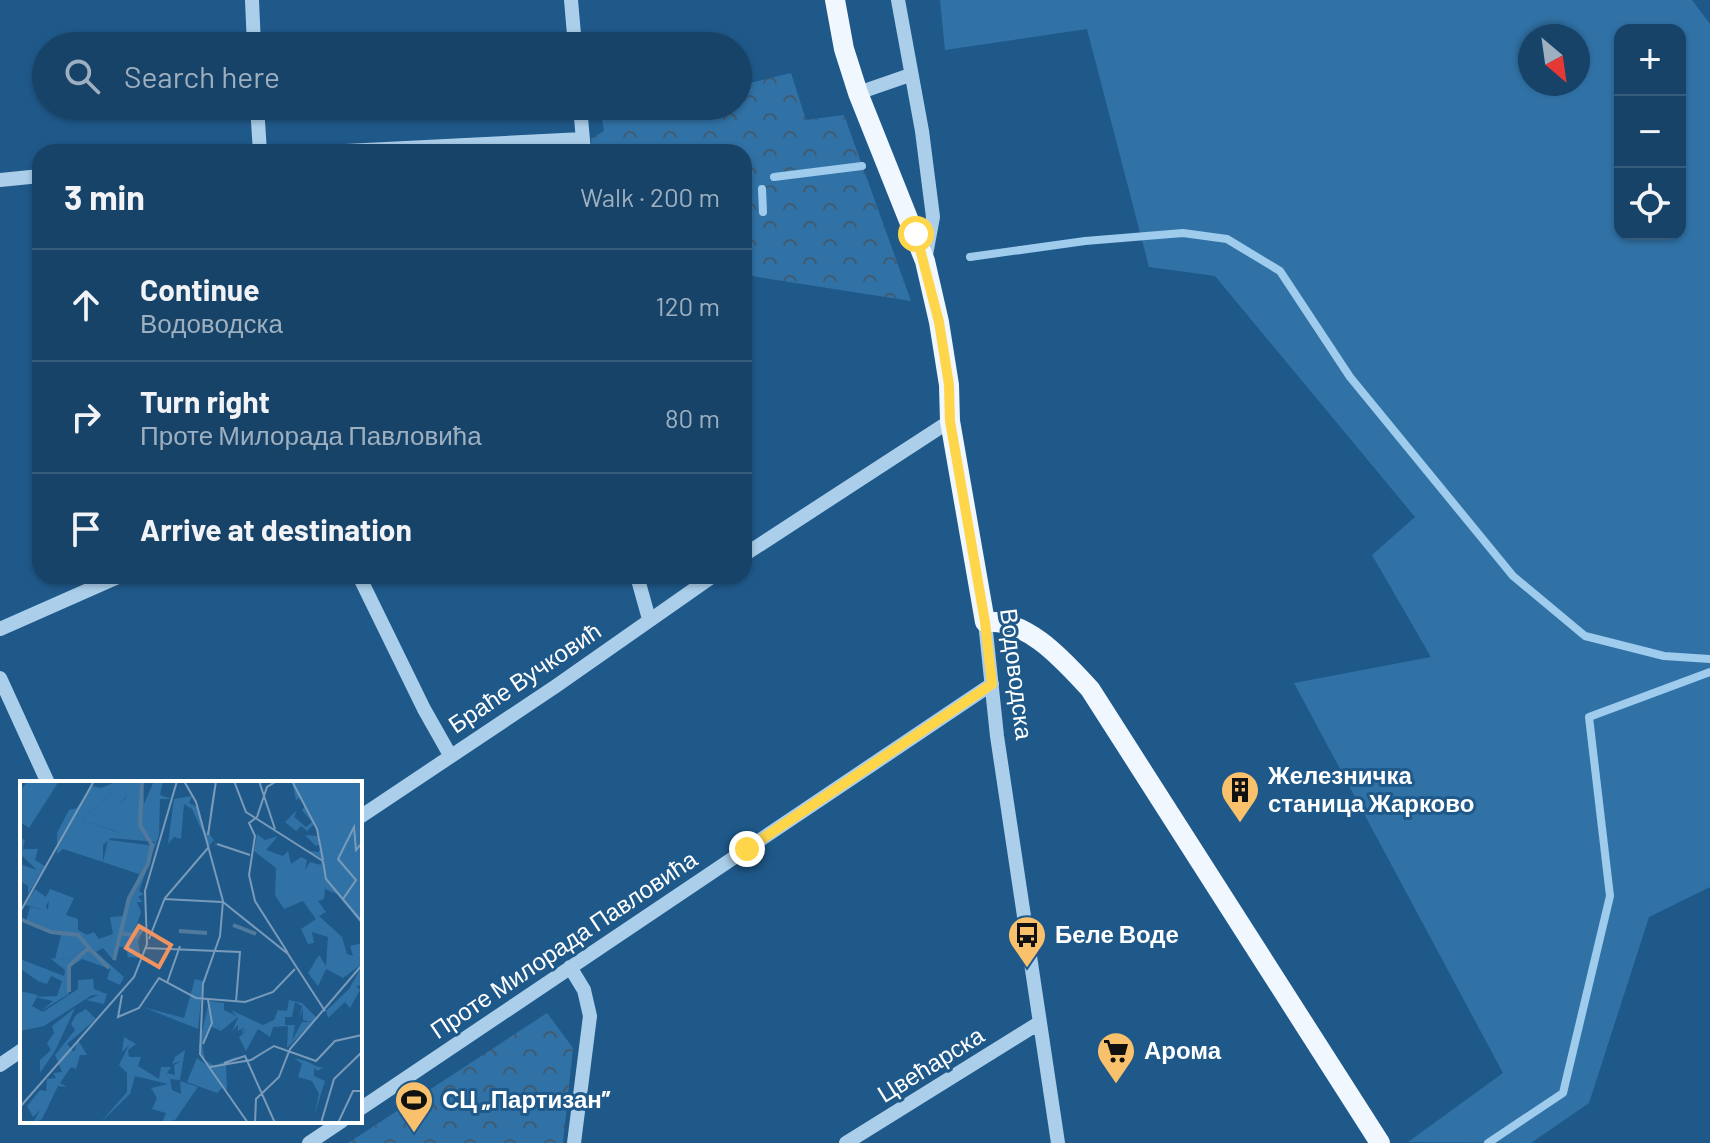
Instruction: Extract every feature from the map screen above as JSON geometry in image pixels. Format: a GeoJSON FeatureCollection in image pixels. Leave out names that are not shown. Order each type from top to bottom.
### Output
{"type":"FeatureCollection","features":[{"type":"Feature","properties":{"kind":"main road","name":"Водоводска"},"geometry":{"type":"LineString","coordinates":[[835,0],[844,49],[858,93],[925,261],[939,322],[949,385],[950,421],[985,622]]}},
{"type":"Feature","properties":{"kind":"main road"},"geometry":{"type":"LineString","coordinates":[[985,622],[1003,622],[1035,638],[1090,689],[1380,1143]]}},
{"type":"Feature","properties":{"kind":"street"},"geometry":{"type":"LineString","coordinates":[[252,0],[253,32]]}},
{"type":"Feature","properties":{"kind":"street"},"geometry":{"type":"LineString","coordinates":[[571,0],[574,32]]}},
{"type":"Feature","properties":{"kind":"street","name":"Водоводска"},"geometry":{"type":"LineString","coordinates":[[898,0],[922,131],[933,217],[925,261]]}},
{"type":"Feature","properties":{"kind":"street"},"geometry":{"type":"LineString","coordinates":[[858,93],[910,75]]}},
{"type":"Feature","properties":{"kind":"street"},"geometry":{"type":"LineString","coordinates":[[258,120],[259,144]]}},
{"type":"Feature","properties":{"kind":"street"},"geometry":{"type":"LineString","coordinates":[[581,120],[583,144]]}},
{"type":"Feature","properties":{"kind":"street"},"geometry":{"type":"LineString","coordinates":[[0,180],[32,177]]}},
{"type":"Feature","properties":{"kind":"street"},"geometry":{"type":"LineString","coordinates":[[752,550],[950,421]]}},
{"type":"Feature","properties":{"kind":"street"},"geometry":{"type":"LineString","coordinates":[[0,629],[102,584]]}},
{"type":"Feature","properties":{"kind":"street"},"geometry":{"type":"LineString","coordinates":[[363,584],[450,755]]}},
{"type":"Feature","properties":{"kind":"street"},"geometry":{"type":"LineString","coordinates":[[639,584],[649,619]]}},
{"type":"Feature","properties":{"kind":"street","name":"Браће Вучковић"},"geometry":{"type":"LineString","coordinates":[[362,816],[701,584]]}},
{"type":"Feature","properties":{"kind":"street","name":"Водоводска"},"geometry":{"type":"LineString","coordinates":[[985,622],[1058,1143]]}},
{"type":"Feature","properties":{"kind":"street"},"geometry":{"type":"LineString","coordinates":[[0,678],[47,781]]}},
{"type":"Feature","properties":{"kind":"street","name":"Проте Милорада Павловића"},"geometry":{"type":"LineString","coordinates":[[362,1108],[992,684]]}},
{"type":"Feature","properties":{"kind":"street"},"geometry":{"type":"LineString","coordinates":[[570,967],[584,990],[590,1016],[574,1143]]}},
{"type":"Feature","properties":{"kind":"street","name":"Цвећарска"},"geometry":{"type":"LineString","coordinates":[[846,1143],[1039,1023]]}},
{"type":"Feature","properties":{"kind":"street"},"geometry":{"type":"LineString","coordinates":[[0,1065],[20,1051]]}},
{"type":"Feature","properties":{"kind":"street"},"geometry":{"type":"LineString","coordinates":[[309,1143],[339,1123]]}},
{"type":"Feature","properties":{"kind":"green space"},"geometry":{"type":"Polygon","coordinates":[[[940,0],[1692,0],[1710,24],[1710,887],[1649,917],[1589,1103],[1531,1143],[1408,1142],[1503,1073],[1294,683],[1431,657],[1372,555],[1415,517],[1215,276],[1149,267],[1087,29],[945,50],[940,0]]]}},
{"type":"Feature","properties":{"kind":"green space"},"geometry":{"type":"Polygon","coordinates":[[[791,73],[806,120],[844,115],[911,301],[752,276],[752,144],[591,144],[591,139],[604,131],[602,120],[752,120],[752,83],[791,73]]]}},
{"type":"Feature","properties":{"kind":"green space"},"geometry":{"type":"Polygon","coordinates":[[[547,1013],[573,1048],[563,1143],[348,1143],[547,1013]]]}},
{"type":"Feature","properties":{"kind":"waterway"},"geometry":{"type":"LineString","coordinates":[[774,177],[862,166]]}},
{"type":"Feature","properties":{"kind":"waterway"},"geometry":{"type":"LineString","coordinates":[[762,189],[763,212]]}},
{"type":"Feature","properties":{"kind":"waterway"},"geometry":{"type":"LineString","coordinates":[[970,257],[1085,241],[1183,233],[1227,239],[1280,271],[1350,377],[1513,576],[1585,636],[1664,656],[1710,659]]}},
{"type":"Feature","properties":{"kind":"waterway"},"geometry":{"type":"LineString","coordinates":[[1488,1143],[1563,1093],[1610,896],[1589,717],[1710,672]]}},
{"type":"Feature","properties":{"kind":"place","name":"Железничка станица Жарково"},"geometry":{"type":"Point","coordinates":[1240,824]}},
{"type":"Feature","properties":{"kind":"place","name":"Беле Воде"},"geometry":{"type":"Point","coordinates":[1027,969]}},
{"type":"Feature","properties":{"kind":"place","name":"Арома"},"geometry":{"type":"Point","coordinates":[1116,1085]}},
{"type":"Feature","properties":{"kind":"place","name":"СЦ „Партизан”"},"geometry":{"type":"Point","coordinates":[414,1134]}},
{"type":"Feature","properties":{"kind":"route"},"geometry":{"type":"LineString","coordinates":[[747,849],[992,684],[985,622],[950,421],[949,385],[939,322],[916,234]]}}]}
